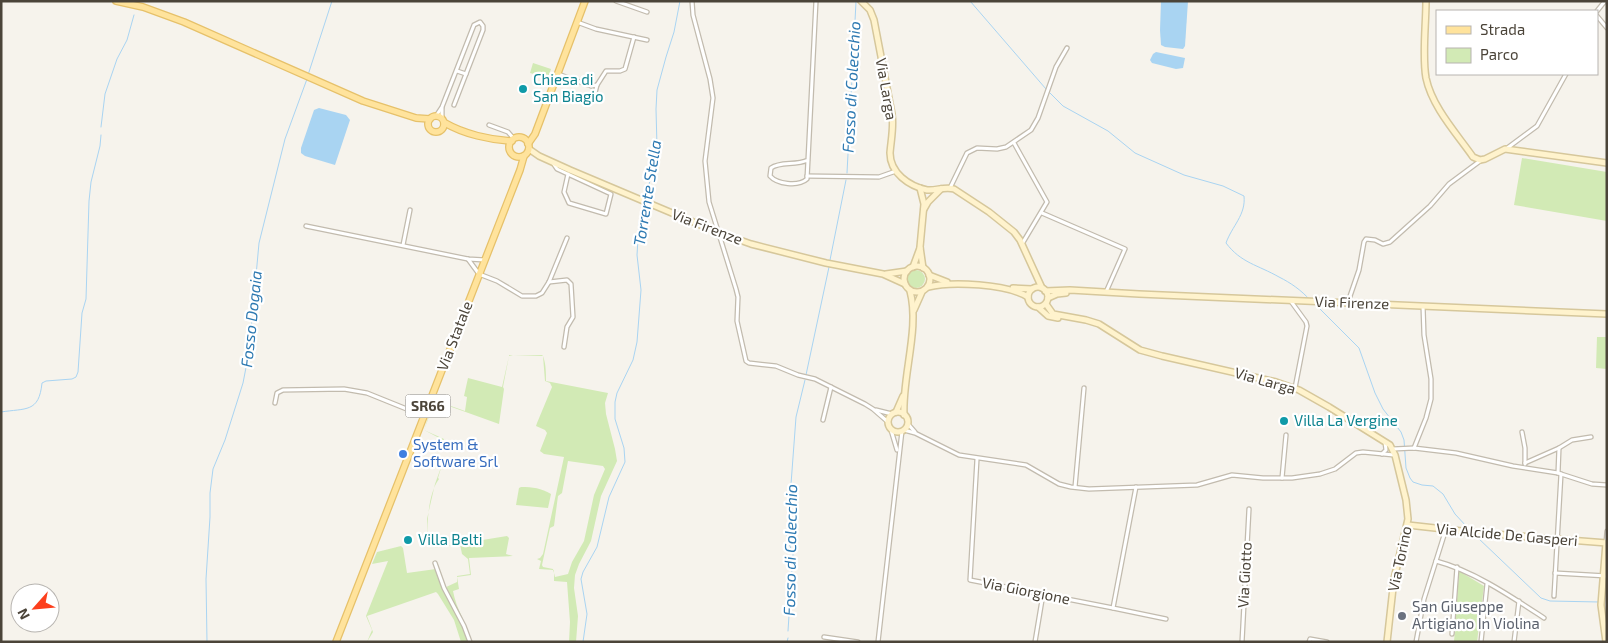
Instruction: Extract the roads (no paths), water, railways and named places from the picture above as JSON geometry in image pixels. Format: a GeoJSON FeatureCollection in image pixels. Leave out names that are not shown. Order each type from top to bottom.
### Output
{"type":"FeatureCollection","features":[{"type":"Feature","properties":{"kind":"main road"},"geometry":{"type":"LineString","coordinates":[[116,1],[143,7],[184,22],[363,101],[416,118],[438,119],[456,129],[499,140],[518,138],[526,148],[515,156]]}},
{"type":"Feature","properties":{"kind":"main road","name":"Via Statale"},"geometry":{"type":"LineString","coordinates":[[336,642],[520,170],[526,148],[535,134],[585,1]]}},
{"type":"Feature","properties":{"kind":"main road"},"geometry":{"type":"LineString","coordinates":[[416,118],[434,132],[456,129]]}},
{"type":"Feature","properties":{"kind":"main road"},"geometry":{"type":"LineString","coordinates":[[428,126],[438,119]]}},
{"type":"Feature","properties":{"kind":"main road"},"geometry":{"type":"LineString","coordinates":[[438,119],[442,130]]}},
{"type":"Feature","properties":{"kind":"main road"},"geometry":{"type":"LineString","coordinates":[[499,140],[510,148],[520,170]]}},
{"type":"Feature","properties":{"kind":"main road"},"geometry":{"type":"LineString","coordinates":[[510,148],[513,140]]}},
{"type":"Feature","properties":{"kind":"street"},"geometry":{"type":"LineString","coordinates":[[616,1],[647,12]]}},
{"type":"Feature","properties":{"kind":"street"},"geometry":{"type":"LineString","coordinates":[[692,1],[692,15],[710,79],[713,98],[704,161],[709,202],[738,297],[737,321],[746,361],[776,366],[798,375],[815,379],[873,409],[888,422],[896,443],[898,456]]}},
{"type":"Feature","properties":{"kind":"street"},"geometry":{"type":"LineString","coordinates":[[808,160],[796,164],[777,164],[771,168],[770,176],[775,181],[800,183],[806,181],[808,160],[816,1]]}},
{"type":"Feature","properties":{"kind":"street","name":"Via Larga"},"geometry":{"type":"LineString","coordinates":[[861,1],[870,10],[875,26],[892,114],[890,156],[896,171]]}},
{"type":"Feature","properties":{"kind":"street"},"geometry":{"type":"LineString","coordinates":[[1426,1],[1426,71],[1428,85],[1451,127],[1473,157],[1480,160]]}},
{"type":"Feature","properties":{"kind":"street"},"geometry":{"type":"LineString","coordinates":[[1598,17],[1607,28]]}},
{"type":"Feature","properties":{"kind":"street"},"geometry":{"type":"LineString","coordinates":[[438,119],[474,26],[480,22],[483,30],[454,105]]}},
{"type":"Feature","properties":{"kind":"street"},"geometry":{"type":"LineString","coordinates":[[577,22],[596,29],[647,40]]}},
{"type":"Feature","properties":{"kind":"street"},"geometry":{"type":"LineString","coordinates":[[593,101],[598,85],[606,71],[625,69],[634,37]]}},
{"type":"Feature","properties":{"kind":"street"},"geometry":{"type":"LineString","coordinates":[[950,188],[967,153],[977,148],[1006,148],[1024,136],[1034,125],[1048,85],[1067,48]]}},
{"type":"Feature","properties":{"kind":"street"},"geometry":{"type":"LineString","coordinates":[[457,71],[466,74]]}},
{"type":"Feature","properties":{"kind":"street"},"geometry":{"type":"LineString","coordinates":[[557,74],[593,86],[598,85]]}},
{"type":"Feature","properties":{"kind":"street"},"geometry":{"type":"LineString","coordinates":[[1348,302],[1359,270],[1366,239],[1375,240],[1383,244],[1390,242],[1430,206],[1449,184],[1480,160],[1505,149],[1537,126],[1565,75]]}},
{"type":"Feature","properties":{"kind":"street"},"geometry":{"type":"LineString","coordinates":[[489,125],[508,132],[513,140]]}},
{"type":"Feature","properties":{"kind":"street"},"geometry":{"type":"LineString","coordinates":[[1014,143],[1047,202],[1022,245]]}},
{"type":"Feature","properties":{"kind":"street","name":"Via Firenze"},"geometry":{"type":"LineString","coordinates":[[526,148],[631,197],[751,244],[821,262],[883,274],[897,274],[913,267]]}},
{"type":"Feature","properties":{"kind":"street"},"geometry":{"type":"LineString","coordinates":[[1505,149],[1607,163]]}},
{"type":"Feature","properties":{"kind":"street"},"geometry":{"type":"LineString","coordinates":[[553,162],[557,169],[568,174],[611,194],[606,214],[569,203],[564,192],[568,174]]}},
{"type":"Feature","properties":{"kind":"street"},"geometry":{"type":"LineString","coordinates":[[807,176],[882,177],[896,171],[908,182],[920,188],[931,190],[950,188],[969,198],[1017,234],[1036,277],[1048,298],[1046,304],[1038,307]]}},
{"type":"Feature","properties":{"kind":"street"},"geometry":{"type":"LineString","coordinates":[[920,188],[924,200],[924,210],[920,248],[913,267],[923,268]]}},
{"type":"Feature","properties":{"kind":"street"},"geometry":{"type":"LineString","coordinates":[[924,210],[928,202],[941,189]]}},
{"type":"Feature","properties":{"kind":"street"},"geometry":{"type":"LineString","coordinates":[[403,245],[410,210]]}},
{"type":"Feature","properties":{"kind":"street"},"geometry":{"type":"LineString","coordinates":[[1042,213],[1125,249],[1106,292]]}},
{"type":"Feature","properties":{"kind":"street"},"geometry":{"type":"LineString","coordinates":[[306,226],[484,262]]}},
{"type":"Feature","properties":{"kind":"street"},"geometry":{"type":"LineString","coordinates":[[468,259],[479,274],[497,281],[517,294],[528,297],[539,295],[545,290],[549,282],[567,238]]}},
{"type":"Feature","properties":{"kind":"street"},"geometry":{"type":"LineString","coordinates":[[913,313],[922,292],[928,286],[929,276],[923,268],[920,248]]}},
{"type":"Feature","properties":{"kind":"street"},"geometry":{"type":"LineString","coordinates":[[472,264],[484,262]]}},
{"type":"Feature","properties":{"kind":"street"},"geometry":{"type":"LineString","coordinates":[[904,284],[904,277],[907,271]]}},
{"type":"Feature","properties":{"kind":"street","name":"Via Firenze"},"geometry":{"type":"LineString","coordinates":[[883,274],[904,284],[910,291]]}},
{"type":"Feature","properties":{"kind":"street","name":"Via Firenze"},"geometry":{"type":"LineString","coordinates":[[929,276],[950,284]]}},
{"type":"Feature","properties":{"kind":"street"},"geometry":{"type":"LineString","coordinates":[[1028,297],[1034,289],[1036,277]]}},
{"type":"Feature","properties":{"kind":"street"},"geometry":{"type":"LineString","coordinates":[[549,282],[566,280],[572,284],[573,317],[567,327],[564,347]]}},
{"type":"Feature","properties":{"kind":"street","name":"Via Firenze"},"geometry":{"type":"LineString","coordinates":[[928,286],[950,284],[1097,292]]}},
{"type":"Feature","properties":{"kind":"street","name":"Via Firenze"},"geometry":{"type":"LineString","coordinates":[[995,287],[1015,291],[1028,297],[1032,305],[1038,307]]}},
{"type":"Feature","properties":{"kind":"street"},"geometry":{"type":"LineString","coordinates":[[878,642],[898,456],[907,419],[904,415],[904,393],[913,313],[910,291],[922,292]]}},
{"type":"Feature","properties":{"kind":"street","name":"Via Firenze"},"geometry":{"type":"LineString","coordinates":[[1048,298],[1061,293],[1106,292],[1607,314]]}},
{"type":"Feature","properties":{"kind":"street"},"geometry":{"type":"LineString","coordinates":[[1290,300],[1307,326],[1294,388]]}},
{"type":"Feature","properties":{"kind":"street","name":"Via Larga"},"geometry":{"type":"LineString","coordinates":[[1046,304],[1051,313],[1064,317]]}},
{"type":"Feature","properties":{"kind":"street"},"geometry":{"type":"LineString","coordinates":[[1414,448],[1426,418],[1431,399],[1431,379],[1425,345],[1424,306]]}},
{"type":"Feature","properties":{"kind":"street","name":"Via Larga"},"geometry":{"type":"LineString","coordinates":[[1038,307],[1051,317],[1079,318],[1099,324],[1140,350],[1276,382],[1294,388],[1329,406],[1393,449]]}},
{"type":"Feature","properties":{"kind":"street"},"geometry":{"type":"LineString","coordinates":[[823,420],[831,387]]}},
{"type":"Feature","properties":{"kind":"street"},"geometry":{"type":"LineString","coordinates":[[1075,487],[1084,388]]}},
{"type":"Feature","properties":{"kind":"street"},"geometry":{"type":"LineString","coordinates":[[275,403],[278,393],[283,390],[344,389],[367,393],[424,416]]}},
{"type":"Feature","properties":{"kind":"street"},"geometry":{"type":"LineString","coordinates":[[888,422],[904,393]]}},
{"type":"Feature","properties":{"kind":"street"},"geometry":{"type":"LineString","coordinates":[[873,409],[904,415]]}},
{"type":"Feature","properties":{"kind":"street"},"geometry":{"type":"LineString","coordinates":[[892,430],[898,432],[905,428]]}},
{"type":"Feature","properties":{"kind":"street"},"geometry":{"type":"LineString","coordinates":[[905,428],[959,456],[1008,461],[1026,465],[1059,484],[1075,487],[1197,485],[1232,475],[1282,478],[1320,474],[1335,469],[1356,453],[1395,455]]}},
{"type":"Feature","properties":{"kind":"street"},"geometry":{"type":"LineString","coordinates":[[1522,432],[1525,448],[1525,465]]}},
{"type":"Feature","properties":{"kind":"street"},"geometry":{"type":"LineString","coordinates":[[1282,478],[1286,435]]}},
{"type":"Feature","properties":{"kind":"street"},"geometry":{"type":"LineString","coordinates":[[1525,465],[1572,440],[1591,438]]}},
{"type":"Feature","properties":{"kind":"street"},"geometry":{"type":"LineString","coordinates":[[1382,454],[1386,450],[1385,442]]}},
{"type":"Feature","properties":{"kind":"street"},"geometry":{"type":"LineString","coordinates":[[1393,449],[1414,448],[1456,453],[1525,465],[1559,473],[1592,484],[1607,485]]}},
{"type":"Feature","properties":{"kind":"street"},"geometry":{"type":"LineString","coordinates":[[1554,596],[1559,448]]}},
{"type":"Feature","properties":{"kind":"street","name":"Via Torino"},"geometry":{"type":"LineString","coordinates":[[1387,642],[1399,550],[1408,525],[1406,500],[1393,449]]}},
{"type":"Feature","properties":{"kind":"street","name":"Via Giorgione"},"geometry":{"type":"LineString","coordinates":[[977,459],[970,580],[1166,619]]}},
{"type":"Feature","properties":{"kind":"street"},"geometry":{"type":"LineString","coordinates":[[1114,608],[1136,487]]}},
{"type":"Feature","properties":{"kind":"street","name":"Via Giotto"},"geometry":{"type":"LineString","coordinates":[[1242,642],[1249,509]]}},
{"type":"Feature","properties":{"kind":"street","name":"Via Alcide De Gasperi"},"geometry":{"type":"LineString","coordinates":[[1408,525],[1556,540],[1606,543]]}},
{"type":"Feature","properties":{"kind":"street"},"geometry":{"type":"LineString","coordinates":[[1416,642],[1424,599],[1446,529]]}},
{"type":"Feature","properties":{"kind":"street"},"geometry":{"type":"LineString","coordinates":[[1606,642],[1601,594],[1605,576],[1607,531]]}},
{"type":"Feature","properties":{"kind":"street"},"geometry":{"type":"LineString","coordinates":[[1436,561],[1457,567],[1519,601],[1544,618]]}},
{"type":"Feature","properties":{"kind":"street"},"geometry":{"type":"LineString","coordinates":[[435,564],[444,588],[464,626],[470,642]]}},
{"type":"Feature","properties":{"kind":"street"},"geometry":{"type":"LineString","coordinates":[[1452,634],[1457,567]]}},
{"type":"Feature","properties":{"kind":"street"},"geometry":{"type":"LineString","coordinates":[[1555,573],[1605,576]]}},
{"type":"Feature","properties":{"kind":"street"},"geometry":{"type":"LineString","coordinates":[[1481,642],[1487,584]]}},
{"type":"Feature","properties":{"kind":"street"},"geometry":{"type":"LineString","coordinates":[[1034,642],[1043,594]]}},
{"type":"Feature","properties":{"kind":"street"},"geometry":{"type":"LineString","coordinates":[[1514,642],[1519,601]]}},
{"type":"Feature","properties":{"kind":"street"},"geometry":{"type":"LineString","coordinates":[[824,637],[858,642]]}},
{"type":"Feature","properties":{"kind":"street"},"geometry":{"type":"LineString","coordinates":[[1310,642],[1310,639],[1327,642]]}},
{"type":"Feature","properties":{"kind":"water"},"geometry":{"type":"Polygon","coordinates":[[[1161,1],[1188,1],[1185,46],[1183,49],[1161,45],[1161,1]]]}},
{"type":"Feature","properties":{"kind":"water"},"geometry":{"type":"Polygon","coordinates":[[[1156,52],[1185,58],[1183,68],[1176,69],[1152,63],[1150,60],[1156,52]]]}},
{"type":"Feature","properties":{"kind":"water"},"geometry":{"type":"Polygon","coordinates":[[[319,108],[346,115],[350,120],[335,165],[301,153],[314,110],[319,108]]]}},
{"type":"Feature","properties":{"kind":"waterway","name":"Fosso Dogaia"},"geometry":{"type":"LineString","coordinates":[[308,75],[332,1]]}},
{"type":"Feature","properties":{"kind":"waterway","name":"Torrente Stella"},"geometry":{"type":"LineString","coordinates":[[645,200],[657,147],[657,90],[674,32],[680,1]]}},
{"type":"Feature","properties":{"kind":"waterway"},"geometry":{"type":"LineString","coordinates":[[970,1],[1046,89]]}},
{"type":"Feature","properties":{"kind":"waterway","name":"Fosso di Colecchio"},"geometry":{"type":"LineString","coordinates":[[847,173],[856,2]]}},
{"type":"Feature","properties":{"kind":"waterway"},"geometry":{"type":"LineString","coordinates":[[101,127],[105,94],[117,59],[127,40],[134,15]]}},
{"type":"Feature","properties":{"kind":"waterway","name":"Fosso Dogaia"},"geometry":{"type":"LineString","coordinates":[[207,642],[206,579],[213,469],[225,440],[243,383],[249,352],[259,243],[285,139],[307,79]]}},
{"type":"Feature","properties":{"kind":"waterway"},"geometry":{"type":"LineString","coordinates":[[1049,92],[1063,106],[1108,131],[1135,153],[1184,175],[1223,186],[1244,196],[1241,215],[1226,243],[1238,255],[1288,282],[1310,300]]}},
{"type":"Feature","properties":{"kind":"waterway"},"geometry":{"type":"LineString","coordinates":[[1,412],[30,407],[38,400],[42,383],[72,379],[76,377],[78,372],[82,313],[86,299],[89,201],[101,135]]}},
{"type":"Feature","properties":{"kind":"waterway","name":"Fosso di Colecchio"},"geometry":{"type":"LineString","coordinates":[[830,260],[846,180]]}},
{"type":"Feature","properties":{"kind":"waterway","name":"Torrente Stella"},"geometry":{"type":"LineString","coordinates":[[583,642],[587,614],[581,579],[597,547],[609,497],[625,462],[624,448],[615,419],[615,402],[617,393],[633,360],[637,342],[641,290],[637,255],[639,222],[644,204]]}},
{"type":"Feature","properties":{"kind":"waterway","name":"Fosso di Colecchio"},"geometry":{"type":"LineString","coordinates":[[806,375],[829,267]]}},
{"type":"Feature","properties":{"kind":"waterway"},"geometry":{"type":"LineString","coordinates":[[1315,304],[1359,348],[1375,393],[1383,409],[1401,432],[1404,440],[1406,468],[1410,478],[1413,482],[1433,486],[1443,494],[1455,514],[1467,527]]}},
{"type":"Feature","properties":{"kind":"waterway","name":"Fosso di Colecchio"},"geometry":{"type":"LineString","coordinates":[[788,631],[793,554],[787,538],[796,417],[805,380]]}},
{"type":"Feature","properties":{"kind":"waterway"},"geometry":{"type":"LineString","coordinates":[[1477,537],[1541,598],[1550,601],[1599,602]]}},
{"type":"Feature","properties":{"kind":"waterway","name":"Fosso di Colecchio"},"geometry":{"type":"LineString","coordinates":[[787,642],[788,638]]}},
{"type":"Feature","properties":{"kind":"place","name":"Chiesa di San Biagio"},"geometry":{"type":"Point","coordinates":[523,89]}},
{"type":"Feature","properties":{"kind":"place","name":"Villa La Vergine"},"geometry":{"type":"Point","coordinates":[1284,421]}},
{"type":"Feature","properties":{"kind":"place","name":"System & Software Srl"},"geometry":{"type":"Point","coordinates":[403,454]}},
{"type":"Feature","properties":{"kind":"place","name":"Villa Belti"},"geometry":{"type":"Point","coordinates":[408,540]}},
{"type":"Feature","properties":{"kind":"place","name":"San Giuseppe Artigiano In Violina"},"geometry":{"type":"Point","coordinates":[1402,616]}}]}
